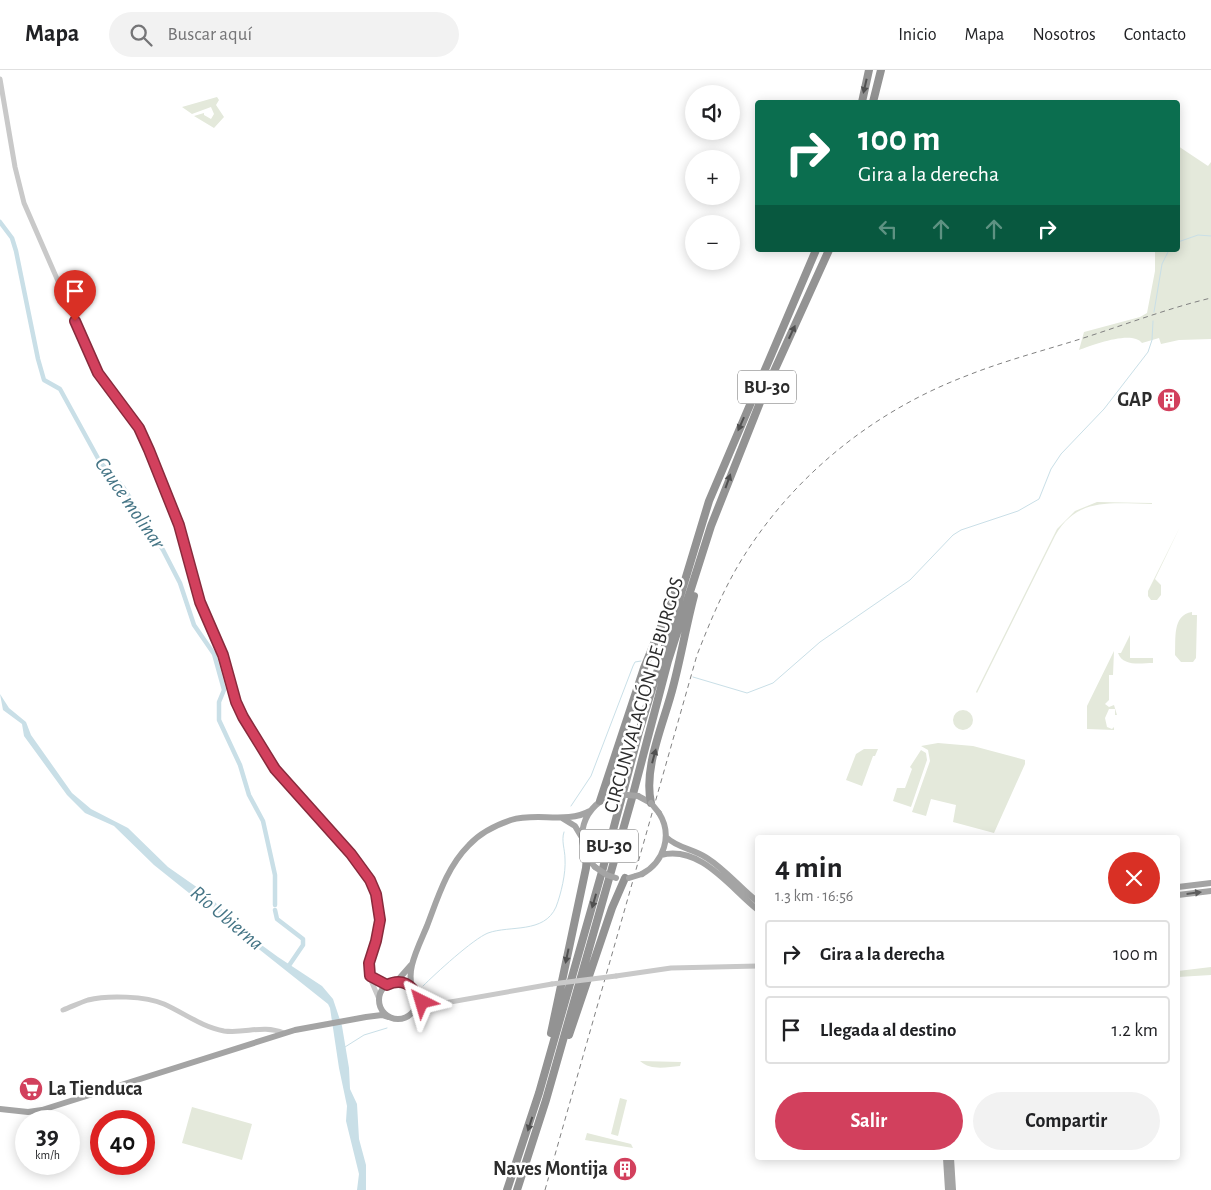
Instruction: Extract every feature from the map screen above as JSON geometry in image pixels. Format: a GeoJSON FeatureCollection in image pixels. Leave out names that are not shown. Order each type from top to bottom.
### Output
{"type":"FeatureCollection","features":[{"type":"Feature","properties":{"kind":"highway"},"geometry":{"type":"LineString","coordinates":[[862,100],[869,70]]}},
{"type":"Feature","properties":{"kind":"highway"},"geometry":{"type":"LineString","coordinates":[[873,100],[880,70]]}},
{"type":"Feature","properties":{"kind":"highway","name":"CIRCUNVALACIÓN DE BURGOS"},"geometry":{"type":"LineString","coordinates":[[507,1190],[539,1093],[603,868],[639,732],[709,501],[815,252]]}},
{"type":"Feature","properties":{"kind":"highway","name":"CIRCUNVALACIÓN DE BURGOS"},"geometry":{"type":"LineString","coordinates":[[517,1190],[546,1100],[632,798],[668,661],[711,526],[761,400],[828,252]]}},
{"type":"Feature","properties":{"kind":"highway"},"geometry":{"type":"LineString","coordinates":[[600,801],[644,668],[709,501]]}},
{"type":"Feature","properties":{"kind":"highway"},"geometry":{"type":"LineString","coordinates":[[651,804],[648,789],[650,773],[711,526]]}},
{"type":"Feature","properties":{"kind":"highway"},"geometry":{"type":"LineString","coordinates":[[539,1093],[587,856]]}},
{"type":"Feature","properties":{"kind":"highway"},"geometry":{"type":"LineString","coordinates":[[546,1100],[557,1075],[612,908],[627,878]]}},
{"type":"Feature","properties":{"kind":"main road"},"geometry":{"type":"LineString","coordinates":[[559,816],[575,826],[581,836],[587,856],[595,867],[607,875],[616,878],[627,878],[642,874],[654,866],[661,855],[666,837],[664,822],[651,804],[638,796],[617,794],[600,801],[590,811],[584,823],[581,836]]}},
{"type":"Feature","properties":{"kind":"main road"},"geometry":{"type":"LineString","coordinates":[[0,1109],[28,1112],[42,1110],[284,1033],[327,1023],[382,1015],[402,1019],[413,1012],[417,998],[410,979],[412,964],[442,886],[452,866],[470,842],[496,826],[513,819],[527,817],[576,817],[590,811]]}},
{"type":"Feature","properties":{"kind":"main road"},"geometry":{"type":"LineString","coordinates":[[666,837],[672,843],[710,860],[755,899]]}},
{"type":"Feature","properties":{"kind":"main road"},"geometry":{"type":"LineString","coordinates":[[661,855],[679,853],[695,858],[710,868],[755,907]]}},
{"type":"Feature","properties":{"kind":"main road"},"geometry":{"type":"LineString","coordinates":[[1180,887],[1211,883]]}},
{"type":"Feature","properties":{"kind":"main road"},"geometry":{"type":"LineString","coordinates":[[1180,895],[1211,891]]}},
{"type":"Feature","properties":{"kind":"main road"},"geometry":{"type":"LineString","coordinates":[[366,1017],[373,1012],[379,1001],[380,994],[387,985],[397,981],[412,964]]}},
{"type":"Feature","properties":{"kind":"main road"},"geometry":{"type":"LineString","coordinates":[[397,981],[408,984],[412,988]]}},
{"type":"Feature","properties":{"kind":"main road"},"geometry":{"type":"LineString","coordinates":[[379,1001],[381,1010],[388,1017]]}},
{"type":"Feature","properties":{"kind":"main road"},"geometry":{"type":"LineString","coordinates":[[946,1160],[948,1190]]}},
{"type":"Feature","properties":{"kind":"main road"},"geometry":{"type":"LineString","coordinates":[[951,1160],[953,1190]]}},
{"type":"Feature","properties":{"kind":"street"},"geometry":{"type":"LineString","coordinates":[[0,79],[15,167],[24,204],[98,373],[139,428],[149,450],[179,525],[200,602],[223,655],[238,708],[275,769],[360,864],[373,885],[380,920],[369,963],[370,976],[379,1001]]}},
{"type":"Feature","properties":{"kind":"street"},"geometry":{"type":"LineString","coordinates":[[413,1012],[439,1004],[552,984],[671,968],[755,966]]}},
{"type":"Feature","properties":{"kind":"street"},"geometry":{"type":"LineString","coordinates":[[370,976],[387,985]]}},
{"type":"Feature","properties":{"kind":"street"},"geometry":{"type":"LineString","coordinates":[[417,998],[426,1003],[439,1004]]}},
{"type":"Feature","properties":{"kind":"street"},"geometry":{"type":"LineString","coordinates":[[63,1010],[97,999],[150,1000],[164,1004],[208,1026],[223,1030],[234,1032],[262,1028],[284,1033]]}},
{"type":"Feature","properties":{"kind":"shaded area"},"geometry":{"type":"Polygon","coordinates":[[[217,97],[219,100],[216,105],[224,117],[214,128],[194,116],[204,113],[204,115],[211,119],[214,114],[211,107],[192,114],[182,107],[217,97]]]}},
{"type":"Feature","properties":{"kind":"shaded area"},"geometry":{"type":"Polygon","coordinates":[[[1180,147],[1208,166],[1211,162],[1211,339],[1179,340],[1161,344],[1159,338],[1142,343],[1137,339],[1121,338],[1079,350],[1084,332],[1140,317],[1147,313],[1155,271],[1155,252],[1180,252],[1180,147]]]}},
{"type":"Feature","properties":{"kind":"shaded area"},"geometry":{"type":"Polygon","coordinates":[[[1097,502],[1152,504],[1097,505],[1085,508],[1074,514],[1064,523],[1055,536],[977,693],[1057,529],[1075,511],[1097,502]]]}},
{"type":"Feature","properties":{"kind":"shaded area"},"geometry":{"type":"Polygon","coordinates":[[[1180,527],[1155,579],[1161,585],[1161,595],[1157,600],[1151,600],[1148,596],[1148,591],[1180,527]]]}},
{"type":"Feature","properties":{"kind":"shaded area"},"geometry":{"type":"Polygon","coordinates":[[[1192,612],[1192,615],[1197,615],[1196,658],[1193,662],[1181,662],[1175,655],[1176,629],[1181,618],[1192,612]]]}},
{"type":"Feature","properties":{"kind":"shaded area"},"geometry":{"type":"Polygon","coordinates":[[[1130,635],[1130,658],[1153,658],[1153,663],[1133,663],[1120,657],[1118,653],[1121,653],[1130,635]]]}},
{"type":"Feature","properties":{"kind":"shaded area"},"geometry":{"type":"Polygon","coordinates":[[[1114,651],[1113,675],[1109,675],[1109,700],[1105,704],[1109,707],[1114,705],[1117,715],[1115,715],[1115,709],[1109,709],[1105,718],[1107,727],[1112,729],[1114,727],[1114,730],[1087,729],[1087,706],[1114,651]]]}},
{"type":"Feature","properties":{"kind":"shaded area"},"geometry":{"type":"Polygon","coordinates":[[[963,710],[970,713],[973,720],[970,727],[963,730],[956,727],[953,720],[956,713],[963,710]]]}},
{"type":"Feature","properties":{"kind":"shaded area"},"geometry":{"type":"Polygon","coordinates":[[[938,743],[973,746],[1025,760],[1025,764],[994,833],[953,822],[956,805],[931,799],[926,816],[912,812],[930,761],[928,750],[921,746],[938,743]]]}},
{"type":"Feature","properties":{"kind":"shaded area"},"geometry":{"type":"Polygon","coordinates":[[[864,749],[878,749],[875,756],[873,756],[862,786],[846,780],[856,754],[864,749]]]}},
{"type":"Feature","properties":{"kind":"shaded area"},"geometry":{"type":"Polygon","coordinates":[[[921,750],[926,753],[927,760],[911,807],[893,801],[897,788],[905,788],[912,769],[910,767],[921,750]]]}},
{"type":"Feature","properties":{"kind":"shaded area"},"geometry":{"type":"Polygon","coordinates":[[[1211,967],[1211,975],[1180,977],[1180,971],[1211,967]]]}},
{"type":"Feature","properties":{"kind":"shaded area"},"geometry":{"type":"Polygon","coordinates":[[[640,1061],[681,1062],[680,1066],[659,1068],[649,1066],[640,1061]]]}},
{"type":"Feature","properties":{"kind":"shaded area"},"geometry":{"type":"Polygon","coordinates":[[[620,1098],[627,1100],[618,1136],[611,1134],[620,1098]]]}},
{"type":"Feature","properties":{"kind":"shaded area"},"geometry":{"type":"Polygon","coordinates":[[[192,1107],[252,1124],[242,1160],[182,1143],[192,1107]]]}},
{"type":"Feature","properties":{"kind":"shaded area"},"geometry":{"type":"Polygon","coordinates":[[[587,1133],[631,1144],[633,1148],[585,1140],[587,1133]]]}},
{"type":"Feature","properties":{"kind":"water","name":"Río Ubierna"},"geometry":{"type":"Polygon","coordinates":[[[0,694],[9,708],[26,722],[31,735],[72,793],[91,809],[128,828],[168,867],[208,895],[245,933],[322,986],[333,999],[342,1026],[349,1068],[350,1089],[357,1104],[359,1139],[366,1165],[366,1190],[357,1190],[359,1174],[346,1121],[347,1106],[328,1004],[240,934],[211,906],[194,897],[154,865],[114,826],[85,813],[67,795],[24,736],[22,724],[3,710],[0,694]]]}},
{"type":"Feature","properties":{"kind":"waterway","name":"Cauce molinar"},"geometry":{"type":"LineString","coordinates":[[0,222],[12,238],[16,251],[44,380],[60,389],[100,462],[123,487],[163,550],[180,583],[194,625],[214,654],[224,690],[219,702],[219,720],[240,765],[249,795],[263,821],[275,875],[275,905]]}},
{"type":"Feature","properties":{"kind":"waterway"},"geometry":{"type":"LineString","coordinates":[[1180,241],[1198,235],[1211,236]]}},
{"type":"Feature","properties":{"kind":"waterway"},"geometry":{"type":"LineString","coordinates":[[1154,312],[1162,264],[1168,252]]}},
{"type":"Feature","properties":{"kind":"waterway"},"geometry":{"type":"LineString","coordinates":[[693,677],[747,693],[773,683],[820,642],[910,580],[953,535],[961,530],[1018,511],[1039,499],[1051,469],[1061,454],[1104,409],[1148,352],[1152,340],[1153,321]]}},
{"type":"Feature","properties":{"kind":"waterway"},"geometry":{"type":"LineString","coordinates":[[571,806],[591,776],[633,666],[635,662],[641,661]]}},
{"type":"Feature","properties":{"kind":"waterway"},"geometry":{"type":"LineString","coordinates":[[423,986],[454,957],[488,933],[535,925],[551,916],[558,902],[564,877],[564,832]]}},
{"type":"Feature","properties":{"kind":"waterway","name":"Cauce molinar"},"geometry":{"type":"LineString","coordinates":[[275,910],[277,919],[303,939],[303,945],[288,967]]}},
{"type":"Feature","properties":{"kind":"waterway"},"geometry":{"type":"LineString","coordinates":[[345,1047],[364,1035],[387,1028]]}},
{"type":"Feature","properties":{"kind":"railway"},"geometry":{"type":"LineString","coordinates":[[545,1190],[697,655],[729,582],[763,528],[811,473],[839,449],[868,427],[932,390],[1006,362],[1177,307],[1211,298]]}},
{"type":"Feature","properties":{"kind":"place","name":"GAP"},"geometry":{"type":"Point","coordinates":[1169,400]}},
{"type":"Feature","properties":{"kind":"place","name":"La Tienduca"},"geometry":{"type":"Point","coordinates":[31,1089]}},
{"type":"Feature","properties":{"kind":"place","name":"Naves Montija"},"geometry":{"type":"Point","coordinates":[625,1169]}},
{"type":"Feature","properties":{"kind":"route"},"geometry":{"type":"LineString","coordinates":[[75,321],[98,373],[130,414],[149,450],[179,525],[200,602],[223,655],[238,708],[275,769],[360,864],[370,880],[376,894],[380,920],[369,963],[370,976],[387,985],[397,981],[408,984],[422,1002]]}}]}
